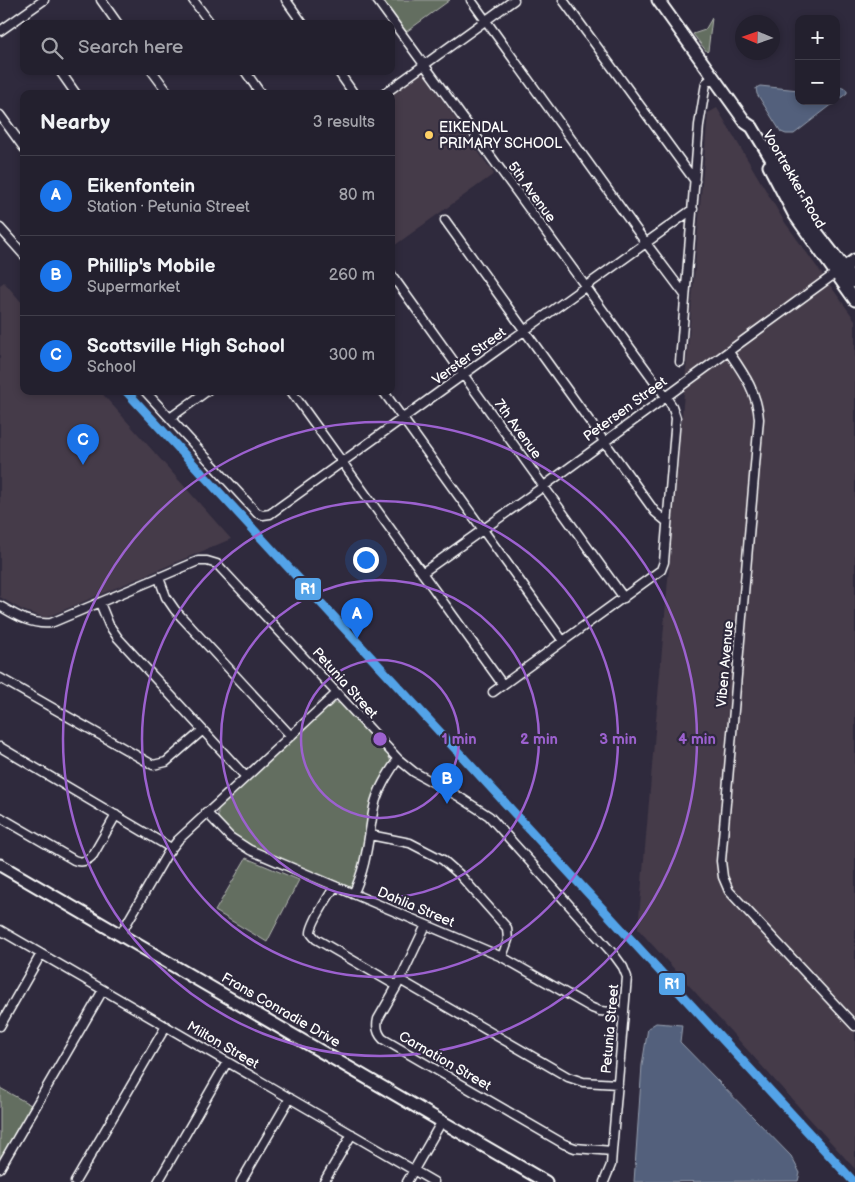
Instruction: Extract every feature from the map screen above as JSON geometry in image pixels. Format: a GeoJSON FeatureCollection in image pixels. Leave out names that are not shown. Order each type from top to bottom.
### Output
{"type":"FeatureCollection","features":[{"type":"Feature","properties":{"kind":"street"},"geometry":{"type":"LineString","coordinates":[[0,31],[44,0]]}},
{"type":"Feature","properties":{"kind":"street"},"geometry":{"type":"LineString","coordinates":[[101,0],[115,20]]}},
{"type":"Feature","properties":{"kind":"street"},"geometry":{"type":"LineString","coordinates":[[194,0],[208,20]]}},
{"type":"Feature","properties":{"kind":"street"},"geometry":{"type":"LineString","coordinates":[[286,0],[300,20]]}},
{"type":"Feature","properties":{"kind":"street","name":"5th Avenue"},"geometry":{"type":"LineString","coordinates":[[377,0],[391,20]]}},
{"type":"Feature","properties":{"kind":"street"},"geometry":{"type":"LineString","coordinates":[[471,0],[685,295]]}},
{"type":"Feature","properties":{"kind":"street"},"geometry":{"type":"LineString","coordinates":[[390,90],[514,0]]}},
{"type":"Feature","properties":{"kind":"street"},"geometry":{"type":"LineString","coordinates":[[563,0],[695,181]]}},
{"type":"Feature","properties":{"kind":"street","name":"Voortrekker Road"},"geometry":{"type":"LineString","coordinates":[[658,0],[746,123],[788,204],[840,271]]}},
{"type":"Feature","properties":{"kind":"street","name":"5th Avenue"},"geometry":{"type":"LineString","coordinates":[[395,25],[675,412],[664,562],[661,570],[624,598]]}},
{"type":"Feature","properties":{"kind":"street"},"geometry":{"type":"LineString","coordinates":[[63,75],[73,90]]}},
{"type":"Feature","properties":{"kind":"street"},"geometry":{"type":"LineString","coordinates":[[155,75],[166,90]]}},
{"type":"Feature","properties":{"kind":"street"},"geometry":{"type":"LineString","coordinates":[[248,75],[258,90]]}},
{"type":"Feature","properties":{"kind":"street"},"geometry":{"type":"LineString","coordinates":[[341,75],[351,90]]}},
{"type":"Feature","properties":{"kind":"street"},"geometry":{"type":"LineString","coordinates":[[680,362],[703,95],[706,83],[713,77]]}},
{"type":"Feature","properties":{"kind":"street"},"geometry":{"type":"LineString","coordinates":[[0,115],[20,142]]}},
{"type":"Feature","properties":{"kind":"street","name":"Verster Street"},"geometry":{"type":"LineString","coordinates":[[170,418],[257,513],[270,514],[693,209]]}},
{"type":"Feature","properties":{"kind":"street"},"geometry":{"type":"LineString","coordinates":[[445,220],[655,512],[667,522]]}},
{"type":"Feature","properties":{"kind":"street"},"geometry":{"type":"LineString","coordinates":[[0,228],[20,250]]}},
{"type":"Feature","properties":{"kind":"street"},"geometry":{"type":"LineString","coordinates":[[840,271],[855,260]]}},
{"type":"Feature","properties":{"kind":"street"},"geometry":{"type":"LineString","coordinates":[[840,271],[855,282]]}},
{"type":"Feature","properties":{"kind":"street"},"geometry":{"type":"LineString","coordinates":[[840,271],[855,300]]}},
{"type":"Feature","properties":{"kind":"street","name":"Petersen Street"},"geometry":{"type":"LineString","coordinates":[[422,573],[840,271]]}},
{"type":"Feature","properties":{"kind":"street","name":"7th Avenue"},"geometry":{"type":"LineString","coordinates":[[395,280],[624,598]]}},
{"type":"Feature","properties":{"kind":"street","name":"Viben Avenue"},"geometry":{"type":"LineString","coordinates":[[729,352],[751,385],[757,402],[759,420],[721,872],[730,891],[855,1026]]}},
{"type":"Feature","properties":{"kind":"street"},"geometry":{"type":"LineString","coordinates":[[150,395],[170,418],[199,395]]}},
{"type":"Feature","properties":{"kind":"street"},"geometry":{"type":"LineString","coordinates":[[294,395],[503,685]]}},
{"type":"Feature","properties":{"kind":"street"},"geometry":{"type":"LineString","coordinates":[[386,395],[563,641]]}},
{"type":"Feature","properties":{"kind":"street","name":"Petunia Street"},"geometry":{"type":"LineString","coordinates":[[0,606],[24,620],[34,623],[46,623],[56,621],[198,561],[217,564],[398,759],[414,772],[458,796],[489,816],[623,967],[626,977],[611,1164],[604,1182]]}},
{"type":"Feature","properties":{"kind":"street"},"geometry":{"type":"LineString","coordinates":[[159,578],[166,597],[175,610],[290,736]]}},
{"type":"Feature","properties":{"kind":"street"},"geometry":{"type":"LineString","coordinates":[[492,692],[624,598]]}},
{"type":"Feature","properties":{"kind":"street"},"geometry":{"type":"LineString","coordinates":[[100,603],[109,625],[118,638],[246,776]]}},
{"type":"Feature","properties":{"kind":"street"},"geometry":{"type":"LineString","coordinates":[[0,678],[149,764],[160,765],[166,762],[203,730]]}},
{"type":"Feature","properties":{"kind":"street"},"geometry":{"type":"LineString","coordinates":[[120,935],[171,848],[184,833],[337,693]]}},
{"type":"Feature","properties":{"kind":"street"},"geometry":{"type":"LineString","coordinates":[[0,747],[171,848]]}},
{"type":"Feature","properties":{"kind":"street"},"geometry":{"type":"LineString","coordinates":[[353,894],[365,864],[377,797],[398,759]]}},
{"type":"Feature","properties":{"kind":"street","name":"Dahlia Street"},"geometry":{"type":"LineString","coordinates":[[206,812],[239,844],[502,957],[592,1008],[600,1011],[623,1013]]}},
{"type":"Feature","properties":{"kind":"street"},"geometry":{"type":"LineString","coordinates":[[0,817],[80,862],[93,855],[116,815]]}},
{"type":"Feature","properties":{"kind":"street"},"geometry":{"type":"LineString","coordinates":[[370,835],[410,843],[443,860],[459,874],[507,928],[508,940],[502,957]]}},
{"type":"Feature","properties":{"kind":"street","name":"Frans Conradie Drive"},"geometry":{"type":"LineString","coordinates":[[0,865],[546,1182]]}},
{"type":"Feature","properties":{"kind":"street"},"geometry":{"type":"LineString","coordinates":[[334,886],[311,930],[311,934],[316,939],[568,1077],[583,1082],[618,1084]]}},
{"type":"Feature","properties":{"kind":"street","name":"Carnation Street"},"geometry":{"type":"LineString","coordinates":[[426,925],[399,983],[376,1025],[379,1035],[383,1040],[564,1144],[575,1148],[612,1151]]}},
{"type":"Feature","properties":{"kind":"street","name":"Milton Street"},"geometry":{"type":"LineString","coordinates":[[0,930],[434,1182]]}},
{"type":"Feature","properties":{"kind":"street"},"geometry":{"type":"LineString","coordinates":[[0,1026],[42,954]]}},
{"type":"Feature","properties":{"kind":"street"},"geometry":{"type":"LineString","coordinates":[[0,1168],[103,990]]}},
{"type":"Feature","properties":{"kind":"street"},"geometry":{"type":"LineString","coordinates":[[75,1182],[166,1026]]}},
{"type":"Feature","properties":{"kind":"street"},"geometry":{"type":"LineString","coordinates":[[158,1182],[227,1062]]}},
{"type":"Feature","properties":{"kind":"street"},"geometry":{"type":"LineString","coordinates":[[241,1182],[290,1098]]}},
{"type":"Feature","properties":{"kind":"street"},"geometry":{"type":"LineString","coordinates":[[407,1182],[442,1121]]}},
{"type":"Feature","properties":{"kind":"street"},"geometry":{"type":"LineString","coordinates":[[324,1182],[352,1134]]}},
{"type":"Feature","properties":{"kind":"shaded area","name":"EIKENDAL PRIMARY SCHOOL"},"geometry":{"type":"Polygon","coordinates":[[[423,72],[494,174],[395,245],[395,92],[423,72]]]}},
{"type":"Feature","properties":{"kind":"shaded area"},"geometry":{"type":"Polygon","coordinates":[[[717,108],[784,221],[855,320],[855,1169],[638,929],[708,113],[717,108]]]}},
{"type":"Feature","properties":{"kind":"shaded area"},"geometry":{"type":"Polygon","coordinates":[[[4,282],[20,300],[20,395],[104,395],[231,539],[45,618],[22,610],[0,597],[0,285],[4,282]]]}},
{"type":"Feature","properties":{"kind":"green space"},"geometry":{"type":"Polygon","coordinates":[[[383,0],[450,0],[406,32],[383,0]]]}},
{"type":"Feature","properties":{"kind":"green space"},"geometry":{"type":"Polygon","coordinates":[[[712,18],[707,52],[693,34],[705,30],[712,18]]]}},
{"type":"Feature","properties":{"kind":"green space"},"geometry":{"type":"Polygon","coordinates":[[[332,703],[343,705],[388,755],[391,762],[375,794],[361,865],[354,885],[349,887],[325,879],[249,845],[224,827],[218,817],[219,807],[332,703]]]}},
{"type":"Feature","properties":{"kind":"green space"},"geometry":{"type":"Polygon","coordinates":[[[246,858],[299,880],[267,942],[215,911],[246,858]]]}},
{"type":"Feature","properties":{"kind":"green space"},"geometry":{"type":"Polygon","coordinates":[[[0,1088],[31,1105],[0,1159],[0,1088]]]}},
{"type":"Feature","properties":{"kind":"water"},"geometry":{"type":"Polygon","coordinates":[[[760,86],[795,90],[795,105],[831,105],[794,134],[786,134],[781,132],[757,94],[756,88],[760,86]]]}},
{"type":"Feature","properties":{"kind":"water"},"geometry":{"type":"Polygon","coordinates":[[[840,87],[847,90],[847,93],[840,98],[840,87]]]}},
{"type":"Feature","properties":{"kind":"water"},"geometry":{"type":"Polygon","coordinates":[[[656,1023],[682,1025],[680,1042],[791,1156],[800,1173],[798,1181],[634,1182],[642,1065],[648,1028],[656,1023]]]}},
{"type":"Feature","properties":{"kind":"transit line","name":"R1"},"geometry":{"type":"LineString","coordinates":[[130,395],[854,1182]]}},
{"type":"Feature","properties":{"kind":"place","name":"EIKENDAL PRIMARY SCHOOL"},"geometry":{"type":"Point","coordinates":[429,135]}},
{"type":"Feature","properties":{"kind":"place","name":"Scottsville High School"},"geometry":{"type":"Point","coordinates":[83,465]}},
{"type":"Feature","properties":{"kind":"place","name":"Eikenfontein"},"geometry":{"type":"Point","coordinates":[357,639]}},
{"type":"Feature","properties":{"kind":"place","name":"Phillip's Mobile"},"geometry":{"type":"Point","coordinates":[447,804]}}]}
